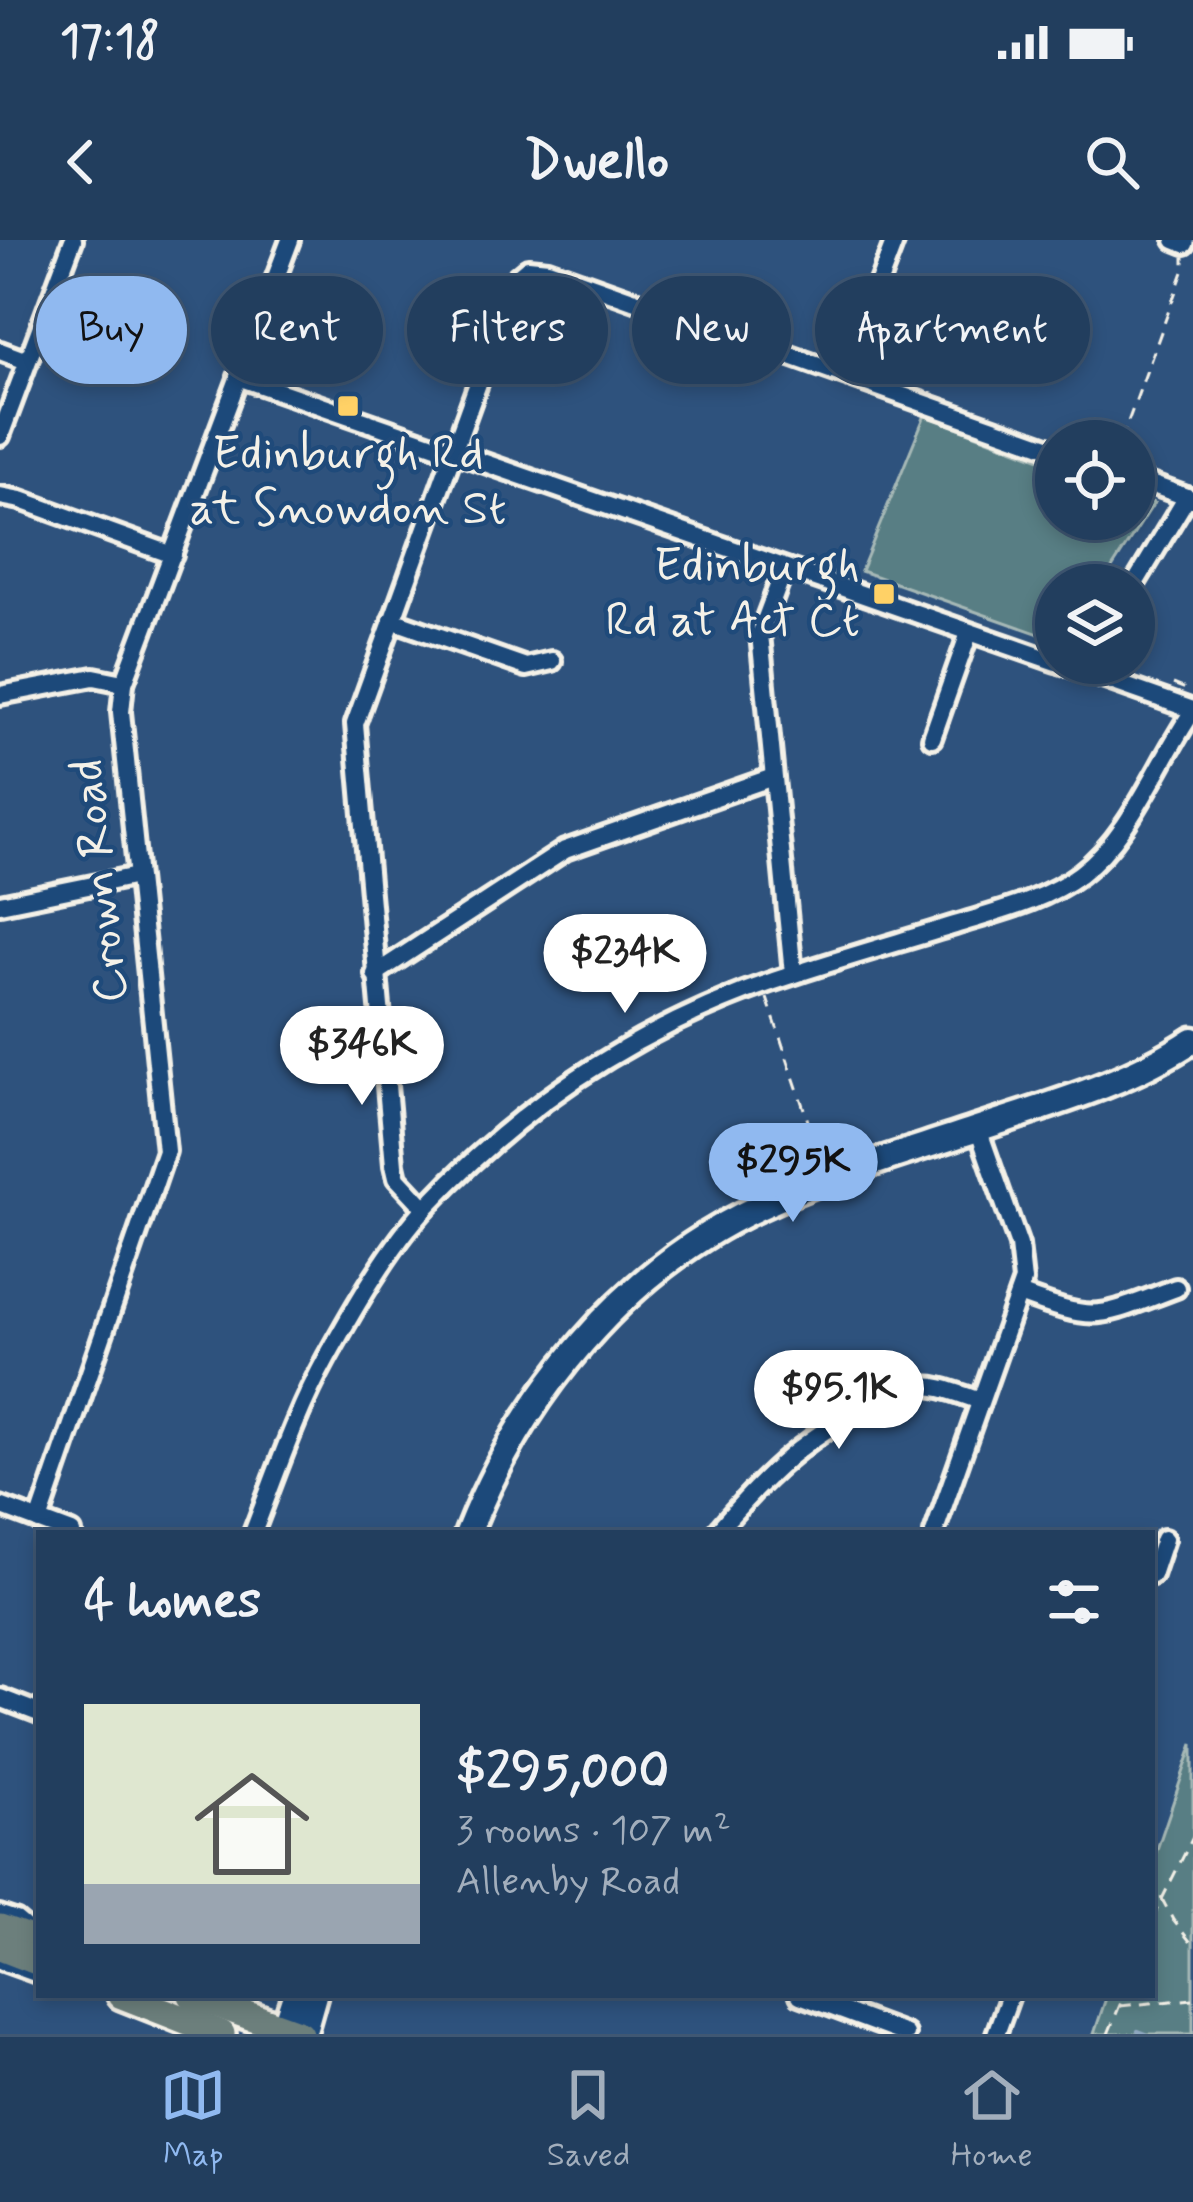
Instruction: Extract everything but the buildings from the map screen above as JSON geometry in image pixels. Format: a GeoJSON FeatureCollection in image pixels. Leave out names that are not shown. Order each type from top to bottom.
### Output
{"type":"FeatureCollection","features":[{"type":"Feature","properties":{"kind":"highway"},"geometry":{"type":"LineString","coordinates":[[0,1928],[36,1939]]}},
{"type":"Feature","properties":{"kind":"highway"},"geometry":{"type":"LineString","coordinates":[[0,1947],[36,1961]]}},
{"type":"Feature","properties":{"kind":"highway"},"geometry":{"type":"LineString","coordinates":[[130,1998],[221,2034]]}},
{"type":"Feature","properties":{"kind":"highway"},"geometry":{"type":"LineString","coordinates":[[201,1998],[292,2032]]}},
{"type":"Feature","properties":{"kind":"main road"},"geometry":{"type":"LineString","coordinates":[[469,1530],[486,1488],[556,1372],[602,1321],[698,1243],[756,1208],[827,1178],[1121,1079],[1193,1040]]}},
{"type":"Feature","properties":{"kind":"main road"},"geometry":{"type":"LineString","coordinates":[[292,2032],[295,1998]]}},
{"type":"Feature","properties":{"kind":"main road"},"geometry":{"type":"LineString","coordinates":[[292,2032],[312,1998]]}},
{"type":"Feature","properties":{"kind":"street"},"geometry":{"type":"LineString","coordinates":[[0,436],[73,240]]}},
{"type":"Feature","properties":{"kind":"street","name":"Crown Road"},"geometry":{"type":"LineString","coordinates":[[276,276],[290,240]]}},
{"type":"Feature","properties":{"kind":"street"},"geometry":{"type":"LineString","coordinates":[[882,276],[896,240]]}},
{"type":"Feature","properties":{"kind":"street"},"geometry":{"type":"LineString","coordinates":[[425,1208],[397,1178],[394,1165],[355,724],[516,278],[528,268],[548,270],[815,364]]}},
{"type":"Feature","properties":{"kind":"street"},"geometry":{"type":"LineString","coordinates":[[0,351],[28,362]]}},
{"type":"Feature","properties":{"kind":"street","name":"Crown Road"},"geometry":{"type":"LineString","coordinates":[[38,1521],[166,1151],[121,712],[124,683],[235,384]]}},
{"type":"Feature","properties":{"kind":"street"},"geometry":{"type":"LineString","coordinates":[[258,384],[1035,655]]}},
{"type":"Feature","properties":{"kind":"street"},"geometry":{"type":"LineString","coordinates":[[872,384],[1035,442]]}},
{"type":"Feature","properties":{"kind":"street"},"geometry":{"type":"LineString","coordinates":[[1148,564],[1190,499],[1155,486]]}},
{"type":"Feature","properties":{"kind":"street"},"geometry":{"type":"LineString","coordinates":[[0,496],[173,555]]}},
{"type":"Feature","properties":{"kind":"street"},"geometry":{"type":"LineString","coordinates":[[784,569],[760,634],[793,974]]}},
{"type":"Feature","properties":{"kind":"street"},"geometry":{"type":"LineString","coordinates":[[392,620],[526,667],[552,662]]}},
{"type":"Feature","properties":{"kind":"street"},"geometry":{"type":"LineString","coordinates":[[932,739],[969,633]]}},
{"type":"Feature","properties":{"kind":"street"},"geometry":{"type":"LineString","coordinates":[[0,695],[94,677],[124,683]]}},
{"type":"Feature","properties":{"kind":"street"},"geometry":{"type":"LineString","coordinates":[[255,1530],[295,1423],[325,1360],[425,1208],[545,1100],[608,1056],[686,1014],[793,974],[1008,909],[1080,874],[1114,837],[1193,710],[1128,684]]}},
{"type":"Feature","properties":{"kind":"street"},"geometry":{"type":"LineString","coordinates":[[375,974],[565,850],[772,777]]}},
{"type":"Feature","properties":{"kind":"street"},"geometry":{"type":"LineString","coordinates":[[0,904],[137,876]]}},
{"type":"Feature","properties":{"kind":"street"},"geometry":{"type":"LineString","coordinates":[[935,1530],[1019,1294],[1023,1265],[978,1129]]}},
{"type":"Feature","properties":{"kind":"street"},"geometry":{"type":"LineString","coordinates":[[1019,1294],[1092,1316],[1176,1288]]}},
{"type":"Feature","properties":{"kind":"street"},"geometry":{"type":"LineString","coordinates":[[719,1530],[758,1484],[806,1442],[862,1409],[918,1386],[980,1401]]}},
{"type":"Feature","properties":{"kind":"street"},"geometry":{"type":"LineString","coordinates":[[0,1506],[64,1530]]}},
{"type":"Feature","properties":{"kind":"street"},"geometry":{"type":"LineString","coordinates":[[1155,1566],[1164,1539]]}},
{"type":"Feature","properties":{"kind":"street"},"geometry":{"type":"LineString","coordinates":[[0,1698],[36,1712]]}},
{"type":"Feature","properties":{"kind":"street"},"geometry":{"type":"LineString","coordinates":[[808,1998],[905,2034]]}},
{"type":"Feature","properties":{"kind":"street"},"geometry":{"type":"LineString","coordinates":[[996,2034],[1009,1998]]}},
{"type":"Feature","properties":{"kind":"lane"},"geometry":{"type":"LineString","coordinates":[[0,1911],[24,1921],[36,1936]]}},
{"type":"Feature","properties":{"kind":"lane"},"geometry":{"type":"LineString","coordinates":[[0,1964],[36,1977]]}},
{"type":"Feature","properties":{"kind":"path"},"geometry":{"type":"LineString","coordinates":[[1129,420],[1184,269],[1182,241]]}},
{"type":"Feature","properties":{"kind":"path"},"geometry":{"type":"LineString","coordinates":[[763,986],[827,1178]]}},
{"type":"Feature","properties":{"kind":"path"},"geometry":{"type":"LineString","coordinates":[[1155,1910],[1193,1837]]}},
{"type":"Feature","properties":{"kind":"path"},"geometry":{"type":"LineString","coordinates":[[1160,1896],[1193,1945]]}},
{"type":"Feature","properties":{"kind":"path"},"geometry":{"type":"LineString","coordinates":[[1108,2034],[1123,1998]]}},
{"type":"Feature","properties":{"kind":"path"},"geometry":{"type":"LineString","coordinates":[[1120,2006],[1193,1999]]}},
{"type":"Feature","properties":{"kind":"green space"},"geometry":{"type":"Polygon","coordinates":[[[925,415],[1035,457],[1035,540],[1130,540],[1115,564],[1035,564],[1035,633],[861,571],[925,415]]]}},
{"type":"Feature","properties":{"kind":"green space"},"geometry":{"type":"Polygon","coordinates":[[[1193,1744],[1193,2034],[1094,2034],[1106,1998],[1155,1998],[1155,1855],[1193,1744]]]}},
{"type":"Feature","properties":{"kind":"waterway"},"geometry":{"type":"LineString","coordinates":[[1138,2031],[1146,2034]]}},
{"type":"Feature","properties":{"kind":"place","name":"Edinburgh Rd at Snowdon St"},"geometry":{"type":"Point","coordinates":[348,406]}},
{"type":"Feature","properties":{"kind":"place","name":"Edinburgh Rd at Act Ct"},"geometry":{"type":"Point","coordinates":[884,594]}}]}
